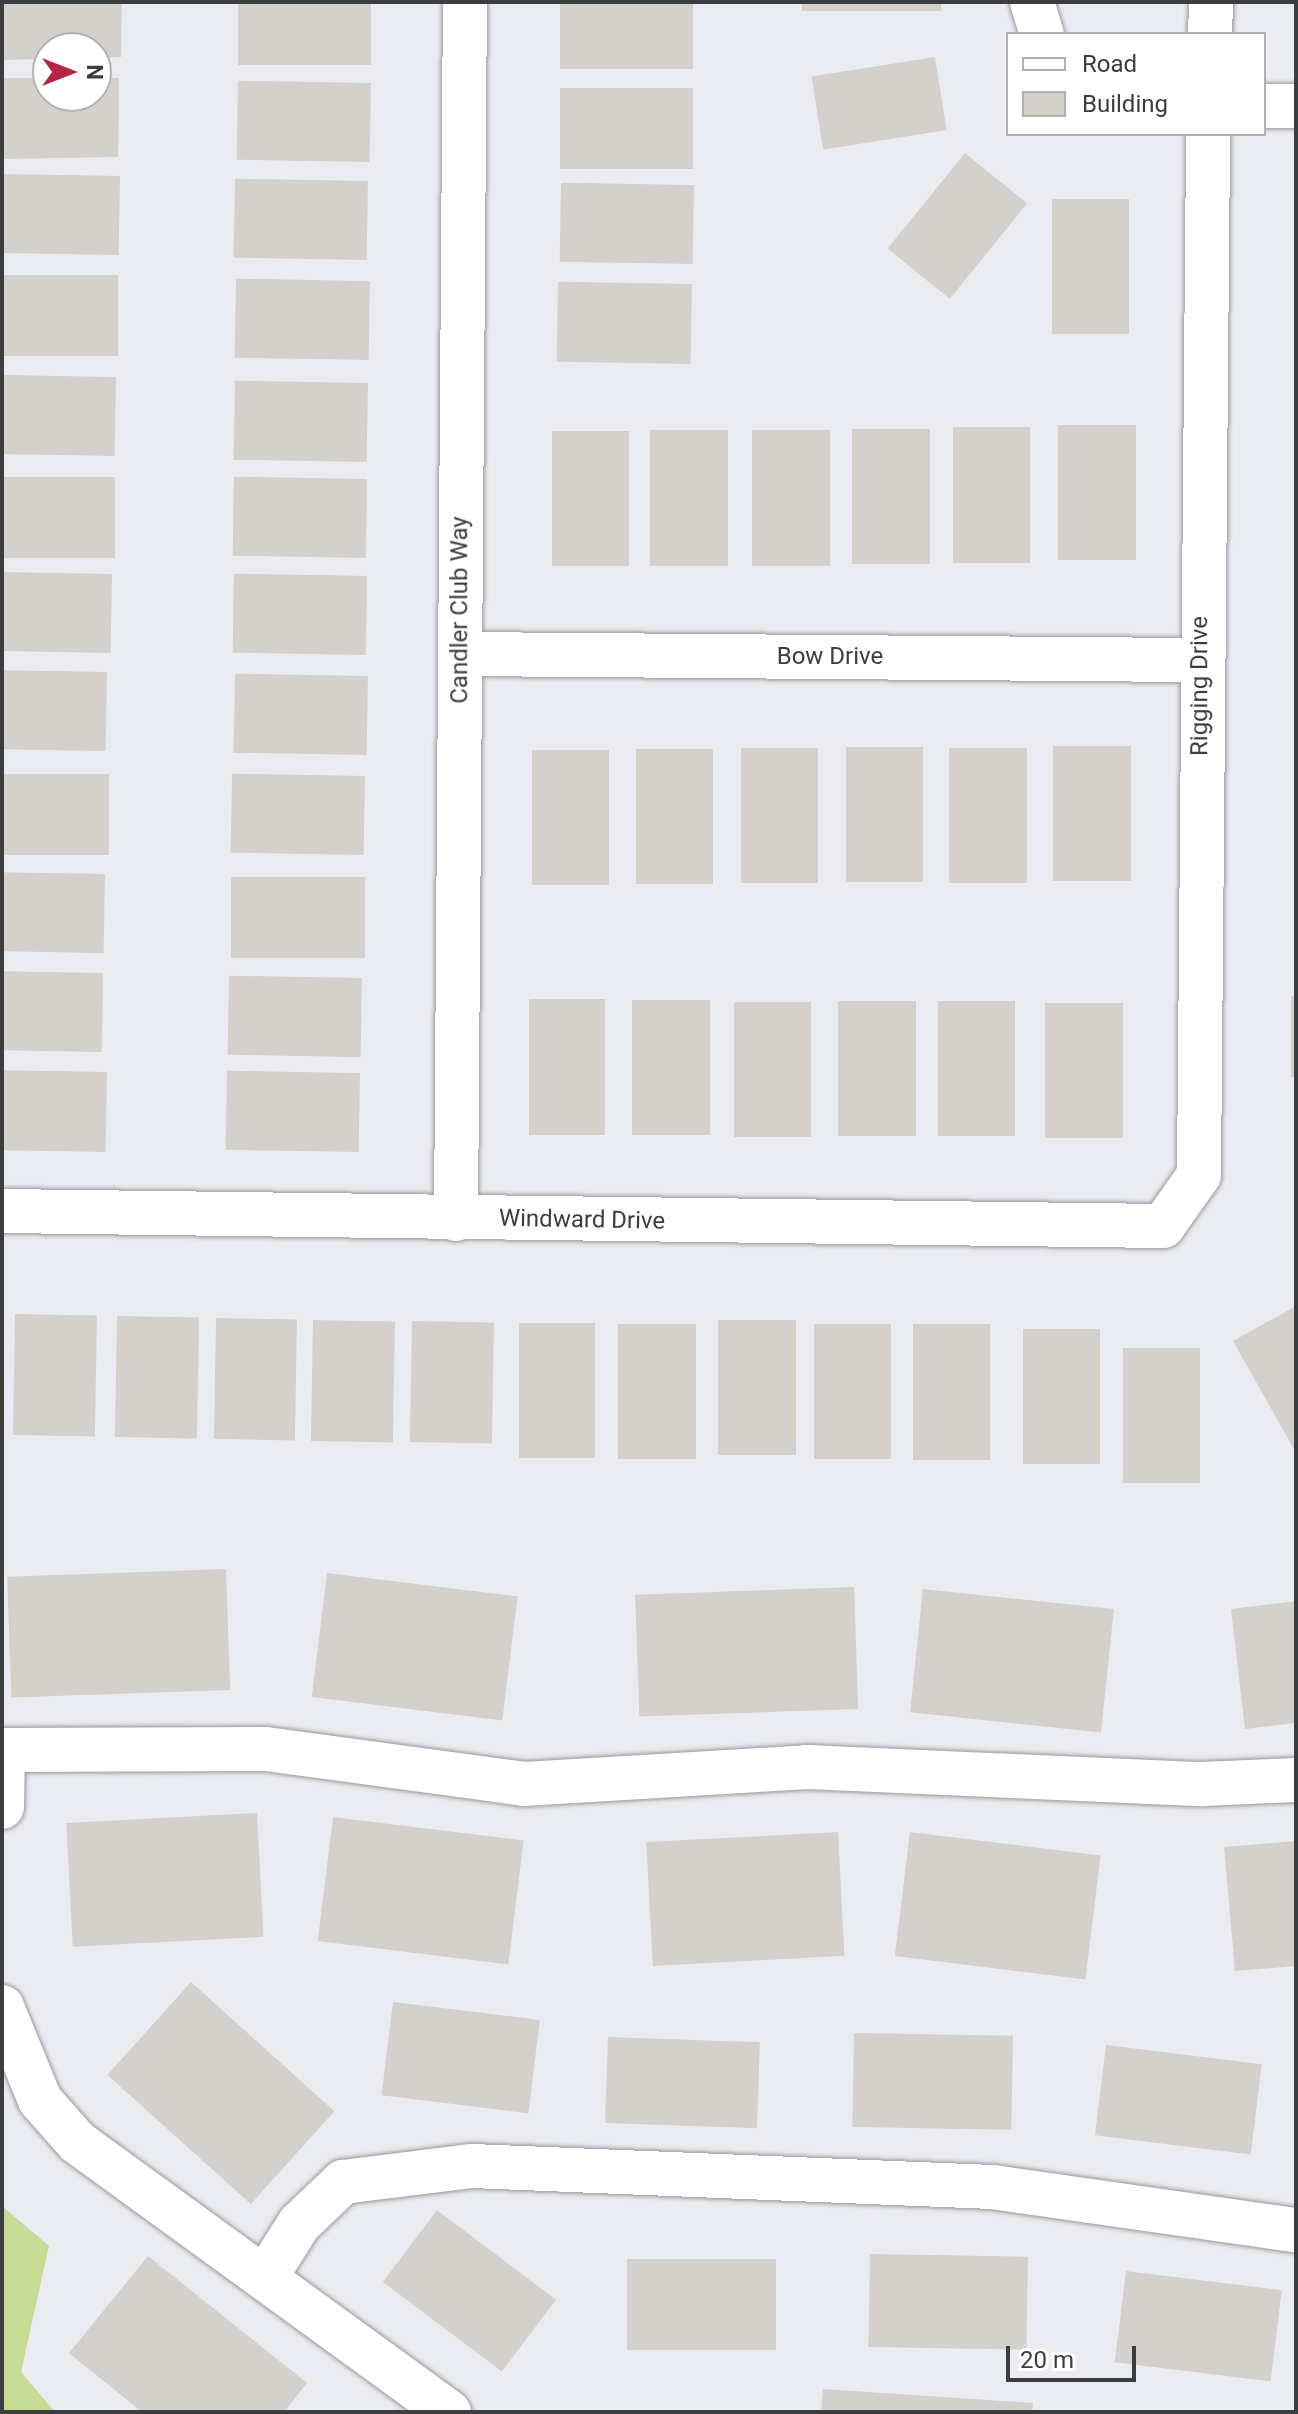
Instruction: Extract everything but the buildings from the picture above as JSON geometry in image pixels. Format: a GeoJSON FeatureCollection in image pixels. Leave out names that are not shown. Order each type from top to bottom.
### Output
{"type":"FeatureCollection","features":[{"type":"Feature","properties":{"kind":"street","name":"Candler Club Way"},"geometry":{"type":"LineString","coordinates":[[456,1219],[465,2]]}},
{"type":"Feature","properties":{"kind":"street"},"geometry":{"type":"LineString","coordinates":[[1032,2],[1041,32]]}},
{"type":"Feature","properties":{"kind":"street"},"geometry":{"type":"LineString","coordinates":[[1210,32],[1211,2]]}},
{"type":"Feature","properties":{"kind":"street"},"geometry":{"type":"LineString","coordinates":[[1266,106],[1296,106]]}},
{"type":"Feature","properties":{"kind":"street","name":"Rigging Drive"},"geometry":{"type":"LineString","coordinates":[[1163,1226],[1199,1175],[1199,660],[1208,136]]}},
{"type":"Feature","properties":{"kind":"street","name":"Bow Drive"},"geometry":{"type":"LineString","coordinates":[[460,654],[1199,660]]}},
{"type":"Feature","properties":{"kind":"street","name":"Windward Drive"},"geometry":{"type":"LineString","coordinates":[[2,1211],[1163,1226]]}},
{"type":"Feature","properties":{"kind":"street"},"geometry":{"type":"LineString","coordinates":[[2,1807],[3,1750],[266,1749],[524,1784],[807,1767],[1202,1784],[1296,1780]]}},
{"type":"Feature","properties":{"kind":"street"},"geometry":{"type":"LineString","coordinates":[[2,2007],[40,2100],[77,2142],[449,2412]]}},
{"type":"Feature","properties":{"kind":"street"},"geometry":{"type":"LineString","coordinates":[[265,2278],[299,2224],[343,2182],[472,2166],[992,2187],[1296,2230]]}},
{"type":"Feature","properties":{"kind":"green space"},"geometry":{"type":"Polygon","coordinates":[[[2,2206],[49,2246],[21,2372],[55,2412],[2,2412],[2,2206]]]}}]}
